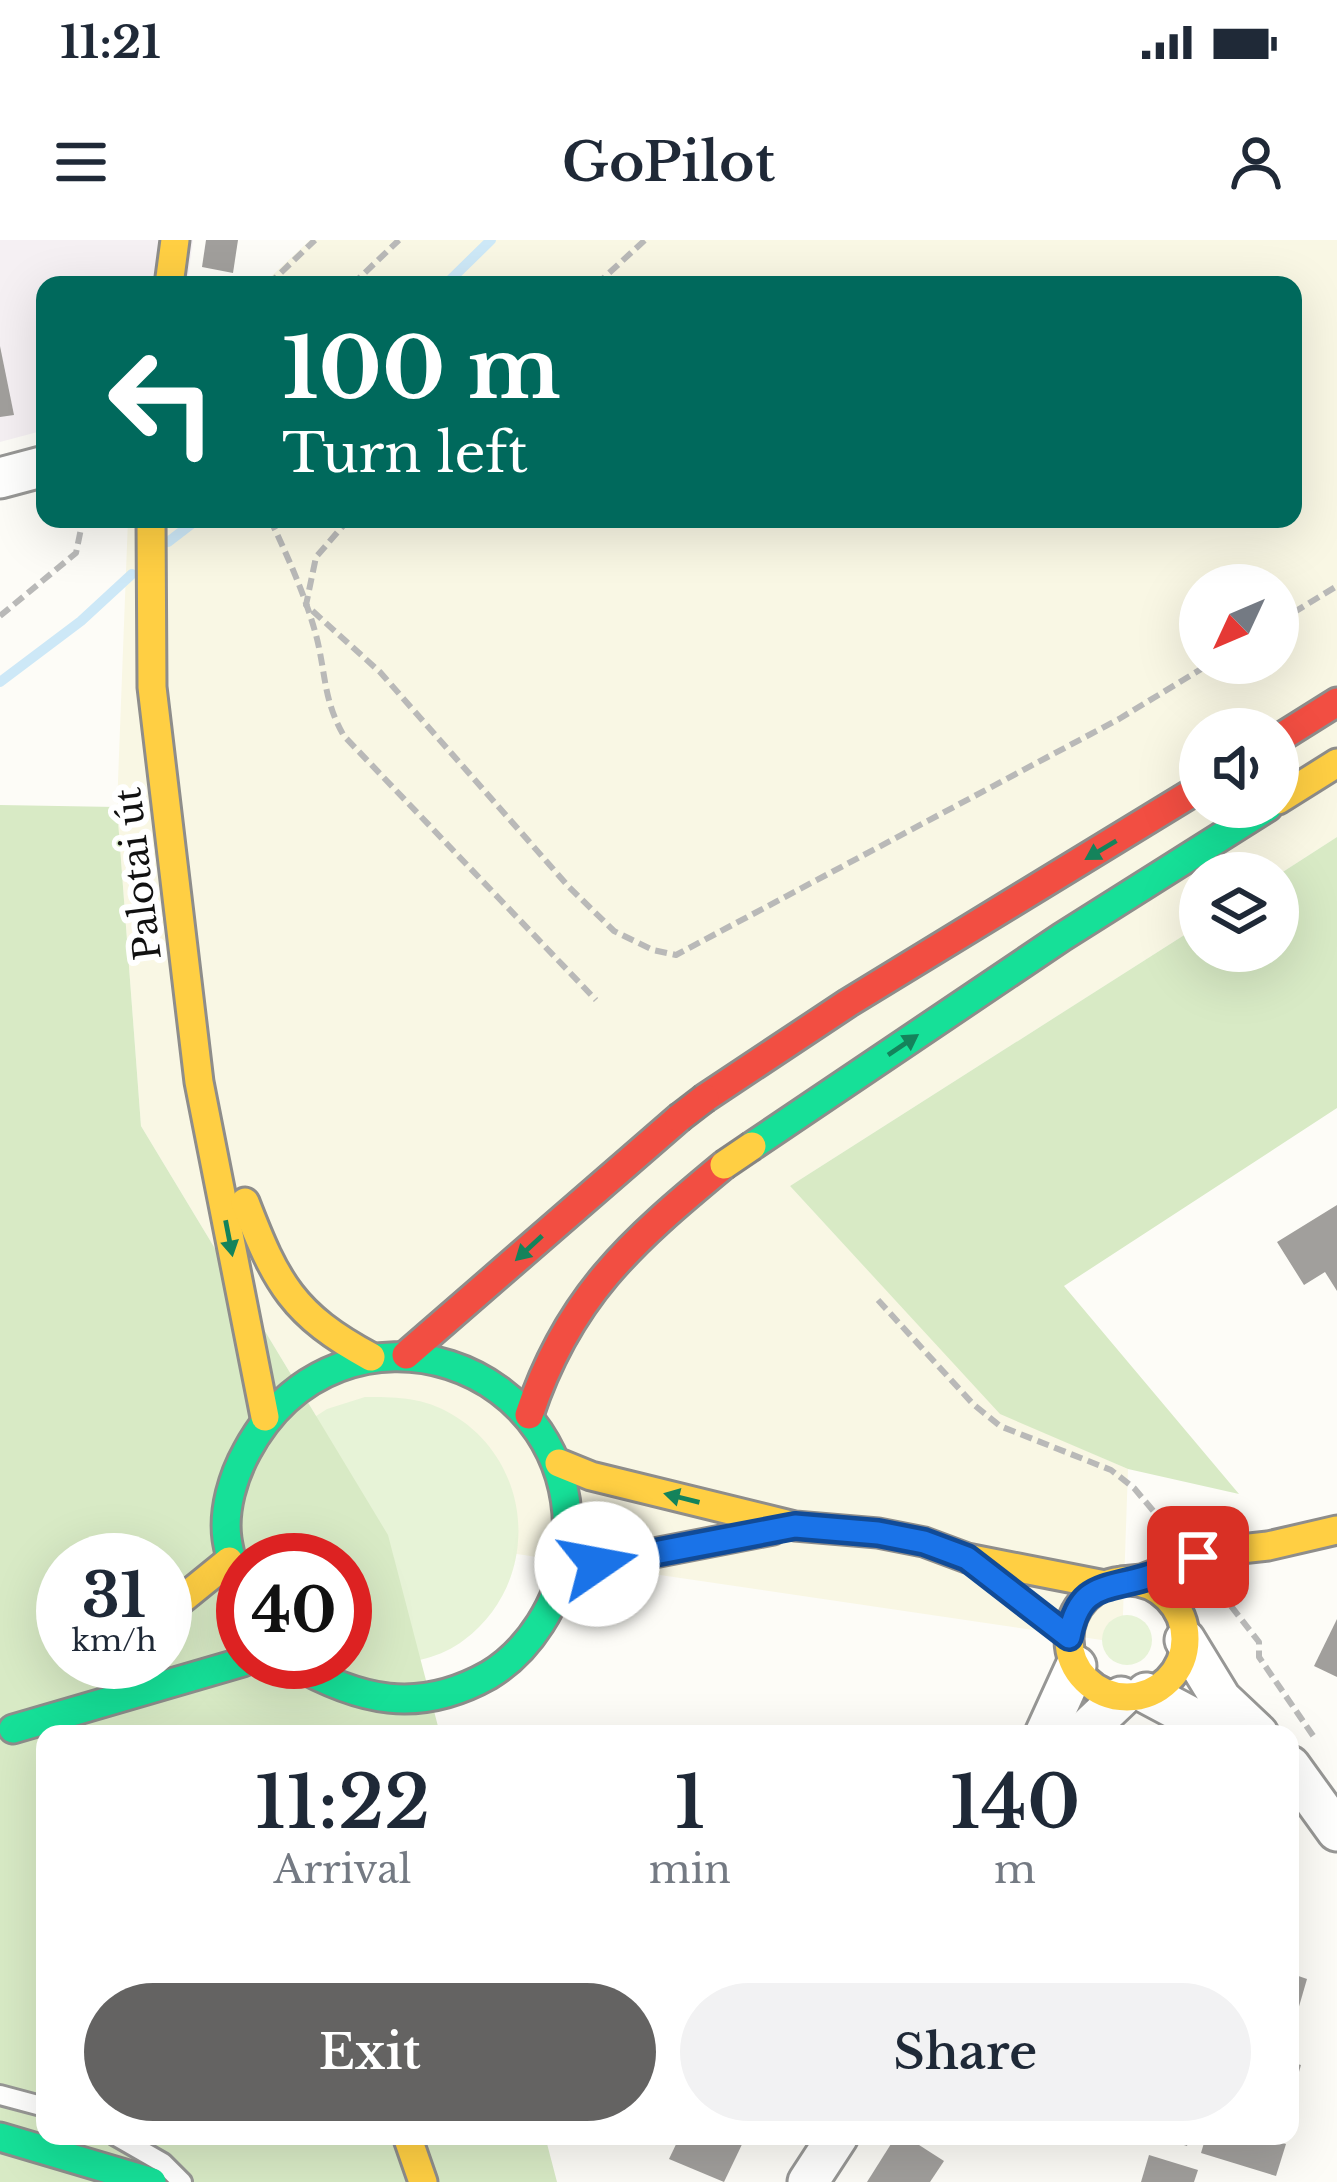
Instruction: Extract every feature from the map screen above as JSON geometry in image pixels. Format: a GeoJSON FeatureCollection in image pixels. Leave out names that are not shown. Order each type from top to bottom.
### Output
{"type":"FeatureCollection","features":[{"type":"Feature","properties":{"kind":"main road"},"geometry":{"type":"LineString","coordinates":[[170,276],[176,240]]}},
{"type":"Feature","properties":{"kind":"main road","name":"Palotai út"},"geometry":{"type":"LineString","coordinates":[[151,528],[151,658],[199,1082],[265,1417]]}},
{"type":"Feature","properties":{"kind":"main road"},"geometry":{"type":"LineString","coordinates":[[1299,726],[1337,702]]}},
{"type":"Feature","properties":{"kind":"main road"},"geometry":{"type":"LineString","coordinates":[[1299,787],[1337,763]]}},
{"type":"Feature","properties":{"kind":"main road"},"geometry":{"type":"LineString","coordinates":[[406,1355],[705,1098],[848,1003],[1179,801]]}},
{"type":"Feature","properties":{"kind":"main road"},"geometry":{"type":"LineString","coordinates":[[529,1415],[539,1378],[582,1298],[658,1220],[752,1146],[1062,937],[1235,828]]}},
{"type":"Feature","properties":{"kind":"main road","name":"Palotai út"},"geometry":{"type":"LineString","coordinates":[[199,1082],[266,1258],[321,1328],[371,1357]]}},
{"type":"Feature","properties":{"kind":"main road"},"geometry":{"type":"LineString","coordinates":[[227,1533],[230,1488],[241,1456],[265,1417],[314,1376],[354,1360],[406,1355],[455,1364],[483,1376],[529,1415],[559,1463],[571,1521],[568,1557],[548,1615],[502,1665],[458,1702],[398,1700],[343,1689]]}},
{"type":"Feature","properties":{"kind":"main road"},"geometry":{"type":"LineString","coordinates":[[559,1463],[591,1476],[795,1526],[878,1533],[924,1542],[967,1558],[1154,1587],[1178,1610],[1185,1633]]}},
{"type":"Feature","properties":{"kind":"main road"},"geometry":{"type":"LineString","coordinates":[[559,1590],[597,1564],[795,1526]]}},
{"type":"Feature","properties":{"kind":"main road"},"geometry":{"type":"LineString","coordinates":[[1268,1546],[1245,1558],[1208,1592],[1185,1633],[1174,1673],[1133,1695],[1088,1681],[1064,1642],[1079,1606],[1114,1583],[1142,1579],[1236,1547],[1268,1546],[1337,1530]]}},
{"type":"Feature","properties":{"kind":"main road"},"geometry":{"type":"LineString","coordinates":[[967,1558],[1020,1598]]}},
{"type":"Feature","properties":{"kind":"main road"},"geometry":{"type":"LineString","coordinates":[[192,1591],[216,1572]]}},
{"type":"Feature","properties":{"kind":"main road"},"geometry":{"type":"LineString","coordinates":[[6,1732],[216,1667]]}},
{"type":"Feature","properties":{"kind":"main road"},"geometry":{"type":"LineString","coordinates":[[6,1732],[66,1689]]}},
{"type":"Feature","properties":{"kind":"main road"},"geometry":{"type":"LineString","coordinates":[[328,1689],[343,1714]]}},
{"type":"Feature","properties":{"kind":"main road"},"geometry":{"type":"LineString","coordinates":[[0,2137],[152,2182]]}},
{"type":"Feature","properties":{"kind":"main road"},"geometry":{"type":"LineString","coordinates":[[409,2145],[423,2182]]}},
{"type":"Feature","properties":{"kind":"street"},"geometry":{"type":"LineString","coordinates":[[0,478],[36,468]]}},
{"type":"Feature","properties":{"kind":"street"},"geometry":{"type":"LineString","coordinates":[[1185,1633],[1222,1699],[1249,1725]]}},
{"type":"Feature","properties":{"kind":"street"},"geometry":{"type":"LineString","coordinates":[[1047,1725],[1064,1642]]}},
{"type":"Feature","properties":{"kind":"street"},"geometry":{"type":"LineString","coordinates":[[1094,1725],[1133,1695],[1201,1725]]}},
{"type":"Feature","properties":{"kind":"street"},"geometry":{"type":"LineString","coordinates":[[1303,1772],[1337,1832]]}},
{"type":"Feature","properties":{"kind":"street"},"geometry":{"type":"LineString","coordinates":[[808,2182],[832,2145]]}},
{"type":"Feature","properties":{"kind":"lane"},"geometry":{"type":"LineString","coordinates":[[0,2095],[36,2105]]}},
{"type":"Feature","properties":{"kind":"lane"},"geometry":{"type":"LineString","coordinates":[[131,2145],[182,2182]]}},
{"type":"Feature","properties":{"kind":"path"},"geometry":{"type":"LineString","coordinates":[[277,276],[314,240]]}},
{"type":"Feature","properties":{"kind":"path"},"geometry":{"type":"LineString","coordinates":[[361,276],[399,240]]}},
{"type":"Feature","properties":{"kind":"path"},"geometry":{"type":"LineString","coordinates":[[606,276],[645,240]]}},
{"type":"Feature","properties":{"kind":"path"},"geometry":{"type":"LineString","coordinates":[[0,616],[76,553],[81,528]]}},
{"type":"Feature","properties":{"kind":"path"},"geometry":{"type":"LineString","coordinates":[[274,528],[317,640],[328,707],[344,736],[596,1000]]}},
{"type":"Feature","properties":{"kind":"path"},"geometry":{"type":"LineString","coordinates":[[306,605],[316,557],[341,528]]}},
{"type":"Feature","properties":{"kind":"path"},"geometry":{"type":"LineString","coordinates":[[1299,609],[1337,586]]}},
{"type":"Feature","properties":{"kind":"path"},"geometry":{"type":"LineString","coordinates":[[306,605],[380,672],[569,887],[614,931],[653,950],[676,955],[1179,682]]}},
{"type":"Feature","properties":{"kind":"path"},"geometry":{"type":"LineString","coordinates":[[878,1300],[1000,1426],[1111,1470],[1134,1488],[1192,1559]]}},
{"type":"Feature","properties":{"kind":"path"},"geometry":{"type":"LineString","coordinates":[[1208,1592],[1259,1642],[1259,1657],[1285,1725]]}},
{"type":"Feature","properties":{"kind":"shaded area"},"geometry":{"type":"Polygon","coordinates":[[[0,240],[193,240],[188,276],[36,276],[36,432],[0,442],[0,240]]]}},
{"type":"Feature","properties":{"kind":"shaded area"},"geometry":{"type":"Polygon","coordinates":[[[310,240],[1337,240],[1337,837],[1299,861],[1299,852],[1179,852],[1179,938],[790,1186],[1000,1413],[1128,1469],[1122,1643],[388,1535],[141,1126],[117,807],[128,528],[1302,528],[1302,276],[272,276],[310,240]]]}},
{"type":"Feature","properties":{"kind":"green space"},"geometry":{"type":"Polygon","coordinates":[[[0,805],[117,807],[141,1126],[388,1535],[438,1725],[36,1725],[36,2145],[547,2145],[557,2182],[0,2182],[0,805]]]}},
{"type":"Feature","properties":{"kind":"green space"},"geometry":{"type":"Polygon","coordinates":[[[1337,837],[1337,1108],[1064,1286],[1239,1494],[1128,1469],[1000,1414],[790,1186],[1179,938],[1179,972],[1299,972],[1299,861],[1337,837]]]}},
{"type":"Feature","properties":{"kind":"green space"},"geometry":{"type":"Polygon","coordinates":[[[365,1397],[426,1403],[475,1432],[497,1458],[511,1488],[518,1520],[517,1553],[507,1585],[490,1615],[446,1651],[386,1666],[372,1631],[372,1533],[333,1533],[293,1431],[327,1409],[365,1397]]]}},
{"type":"Feature","properties":{"kind":"green space"},"geometry":{"type":"Polygon","coordinates":[[[1127,1615],[1145,1622],[1152,1640],[1145,1658],[1127,1665],[1109,1658],[1102,1640],[1109,1622],[1127,1615]]]}},
{"type":"Feature","properties":{"kind":"building"},"geometry":{"type":"Polygon","coordinates":[[[206,240],[238,240],[233,273],[202,267],[206,240]]]}},
{"type":"Feature","properties":{"kind":"building"},"geometry":{"type":"Polygon","coordinates":[[[0,346],[14,415],[0,417],[0,346]]]}},
{"type":"Feature","properties":{"kind":"building"},"geometry":{"type":"Polygon","coordinates":[[[1337,1205],[1337,1291],[1325,1272],[1304,1285],[1277,1242],[1337,1205]]]}},
{"type":"Feature","properties":{"kind":"building"},"geometry":{"type":"Polygon","coordinates":[[[1337,1619],[1337,1677],[1314,1666],[1337,1619]]]}},
{"type":"Feature","properties":{"kind":"building"},"geometry":{"type":"Polygon","coordinates":[[[1299,1976],[1307,1979],[1299,2006],[1299,1976]]]}},
{"type":"Feature","properties":{"kind":"building"},"geometry":{"type":"Polygon","coordinates":[[[676,2145],[742,2145],[724,2182],[669,2159],[676,2145]]]}},
{"type":"Feature","properties":{"kind":"building"},"geometry":{"type":"Polygon","coordinates":[[[890,2145],[919,2145],[944,2161],[930,2182],[867,2182],[890,2145]]]}},
{"type":"Feature","properties":{"kind":"building"},"geometry":{"type":"Polygon","coordinates":[[[1203,2145],[1286,2145],[1276,2176],[1201,2153],[1203,2145]]]}},
{"type":"Feature","properties":{"kind":"building"},"geometry":{"type":"Polygon","coordinates":[[[1149,2155],[1198,2170],[1194,2182],[1141,2182],[1149,2155]]]}},
{"type":"Feature","properties":{"kind":"waterway"},"geometry":{"type":"LineString","coordinates":[[454,276],[491,240]]}},
{"type":"Feature","properties":{"kind":"waterway"},"geometry":{"type":"LineString","coordinates":[[168,542],[186,528]]}},
{"type":"Feature","properties":{"kind":"waterway"},"geometry":{"type":"LineString","coordinates":[[0,682],[81,621],[132,574]]}},
{"type":"Feature","properties":{"kind":"traffic: fast"},"geometry":{"type":"LineString","coordinates":[[752,1146],[1062,937],[1235,828]]}},
{"type":"Feature","properties":{"kind":"traffic: fast"},"geometry":{"type":"LineString","coordinates":[[227,1533],[228,1505],[247,1451],[288,1398],[339,1367],[394,1357],[450,1365],[499,1390],[539,1432],[563,1487],[566,1555],[550,1607],[529,1639],[489,1675],[438,1695],[389,1698],[350,1689]]}},
{"type":"Feature","properties":{"kind":"traffic: fast"},"geometry":{"type":"LineString","coordinates":[[13,1729],[216,1670]]}},
{"type":"Feature","properties":{"kind":"traffic: fast"},"geometry":{"type":"LineString","coordinates":[[0,2137],[152,2182]]}},
{"type":"Feature","properties":{"kind":"traffic: slow"},"geometry":{"type":"LineString","coordinates":[[170,276],[175,240]]}},
{"type":"Feature","properties":{"kind":"traffic: slow"},"geometry":{"type":"LineString","coordinates":[[151,528],[152,687],[199,1082],[265,1417]]}},
{"type":"Feature","properties":{"kind":"traffic: slow"},"geometry":{"type":"LineString","coordinates":[[1299,787],[1337,763]]}},
{"type":"Feature","properties":{"kind":"traffic: slow"},"geometry":{"type":"LineString","coordinates":[[724,1165],[752,1146]]}},
{"type":"Feature","properties":{"kind":"traffic: slow"},"geometry":{"type":"LineString","coordinates":[[245,1202],[290,1294],[323,1326],[371,1357]]}},
{"type":"Feature","properties":{"kind":"traffic: slow"},"geometry":{"type":"LineString","coordinates":[[559,1463],[591,1476],[795,1526],[878,1533],[924,1542],[967,1558],[1105,1585]]}},
{"type":"Feature","properties":{"kind":"traffic: slow"},"geometry":{"type":"LineString","coordinates":[[1122,1581],[1142,1579],[1213,1552],[1268,1546],[1337,1530]]}},
{"type":"Feature","properties":{"kind":"traffic: slow"},"geometry":{"type":"LineString","coordinates":[[192,1591],[216,1572]]}},
{"type":"Feature","properties":{"kind":"traffic: slow"},"geometry":{"type":"LineString","coordinates":[[1127,1581],[1149,1586],[1168,1598],[1180,1617],[1185,1639],[1180,1661],[1168,1680],[1149,1692],[1127,1697],[1105,1692],[1086,1680],[1074,1661],[1069,1639],[1074,1617],[1086,1598],[1105,1586],[1127,1581]]}},
{"type":"Feature","properties":{"kind":"traffic: slow"},"geometry":{"type":"LineString","coordinates":[[410,2145],[423,2182]]}},
{"type":"Feature","properties":{"kind":"traffic: jam"},"geometry":{"type":"LineString","coordinates":[[1299,726],[1337,702]]}},
{"type":"Feature","properties":{"kind":"traffic: jam"},"geometry":{"type":"LineString","coordinates":[[705,1098],[848,1003],[1179,801]]}},
{"type":"Feature","properties":{"kind":"traffic: jam"},"geometry":{"type":"LineString","coordinates":[[679,1118],[705,1098]]}},
{"type":"Feature","properties":{"kind":"traffic: jam"},"geometry":{"type":"LineString","coordinates":[[406,1355],[679,1118]]}},
{"type":"Feature","properties":{"kind":"traffic: jam"},"geometry":{"type":"LineString","coordinates":[[529,1415],[583,1304],[632,1247],[724,1165]]}},
{"type":"Feature","properties":{"kind":"traffic: jam"},"geometry":{"type":"LineString","coordinates":[[559,1590],[597,1564],[773,1530]]}},
{"type":"Feature","properties":{"kind":"route"},"geometry":{"type":"LineString","coordinates":[[597,1564],[795,1526],[878,1533],[924,1542],[967,1558],[1069,1637],[1079,1606],[1091,1593],[1198,1557]]}}]}
